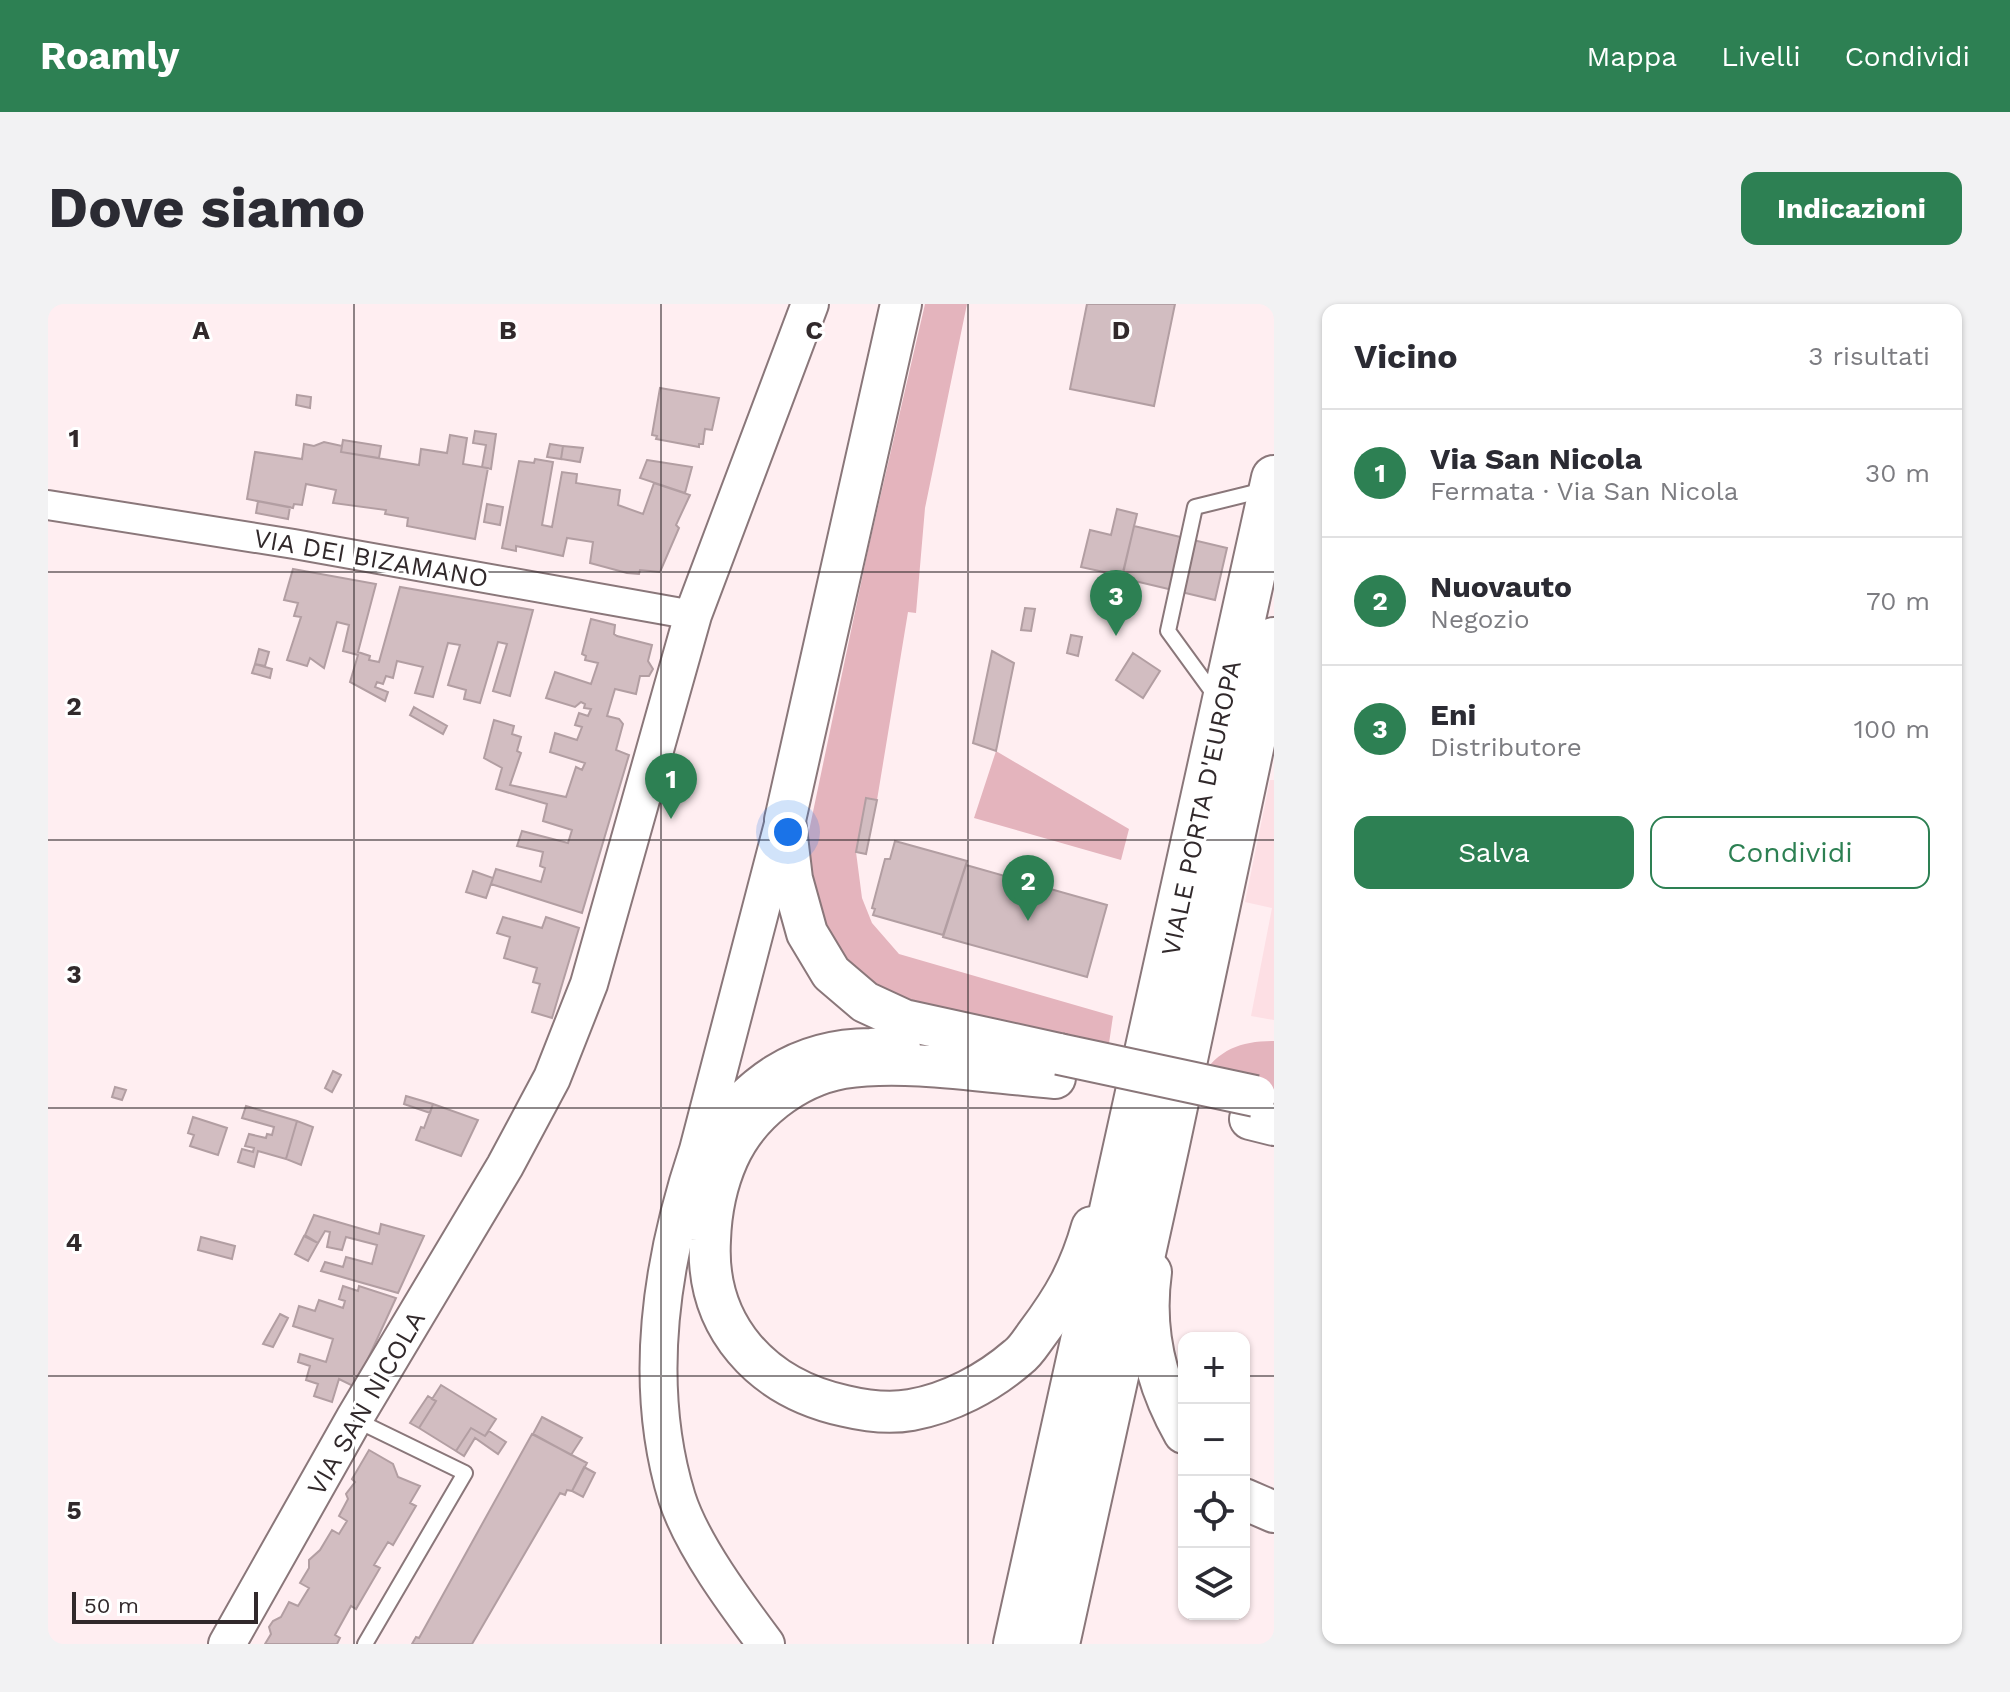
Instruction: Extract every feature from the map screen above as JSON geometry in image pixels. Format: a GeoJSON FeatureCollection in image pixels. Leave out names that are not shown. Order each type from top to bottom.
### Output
{"type":"FeatureCollection","features":[{"type":"Feature","properties":{"kind":"highway","name":"VIALE PORTA D'EUROPA"},"geometry":{"type":"LineString","coordinates":[[1253,699],[1273,483]]}},
{"type":"Feature","properties":{"kind":"highway","name":"VIALE PORTA D'EUROPA"},"geometry":{"type":"LineString","coordinates":[[1148,1142],[1253,699],[1274,640]]}},
{"type":"Feature","properties":{"kind":"highway"},"geometry":{"type":"LineString","coordinates":[[1016,1644],[1148,1142]]}},
{"type":"Feature","properties":{"kind":"highway"},"geometry":{"type":"LineString","coordinates":[[1057,1644],[1148,1142]]}},
{"type":"Feature","properties":{"kind":"main road"},"geometry":{"type":"LineString","coordinates":[[901,304],[785,820],[792,879],[807,933],[831,973],[865,1002],[904,1020],[1057,1066],[1263,1111]]}},
{"type":"Feature","properties":{"kind":"main road"},"geometry":{"type":"LineString","coordinates":[[1057,1066],[891,1064],[841,1069],[802,1082],[767,1105],[737,1138],[719,1177],[711,1210],[709,1257],[713,1293],[730,1330],[751,1359],[788,1386],[826,1402],[871,1412],[909,1411],[949,1400],[986,1381],[1021,1356],[1055,1311],[1081,1266],[1109,1171],[1148,1142]]}},
{"type":"Feature","properties":{"kind":"main road"},"geometry":{"type":"LineString","coordinates":[[1148,1142],[1147,1302],[1154,1363],[1178,1422]]}},
{"type":"Feature","properties":{"kind":"main road"},"geometry":{"type":"LineString","coordinates":[[1250,1502],[1274,1512]]}},
{"type":"Feature","properties":{"kind":"street","name":"VIA SAN NICOLA"},"geometry":{"type":"LineString","coordinates":[[227,1644],[354,1419],[460,1245],[552,1078],[589,984],[693,615],[810,304]]}},
{"type":"Feature","properties":{"kind":"street","name":"VIA DEI BIZAMANO"},"geometry":{"type":"LineString","coordinates":[[48,505],[294,544],[693,615]]}},
{"type":"Feature","properties":{"kind":"street"},"geometry":{"type":"LineString","coordinates":[[766,1644],[704,1554],[677,1500],[660,1417],[658,1342],[666,1277],[685,1190],[785,820]]}},
{"type":"Feature","properties":{"kind":"street"},"geometry":{"type":"LineString","coordinates":[[698,1150],[726,1114],[753,1089],[796,1060],[843,1047],[896,1046],[1057,1066]]}},
{"type":"Feature","properties":{"kind":"lane"},"geometry":{"type":"LineString","coordinates":[[1253,699],[1168,631],[1195,507],[1273,483]]}},
{"type":"Feature","properties":{"kind":"lane"},"geometry":{"type":"LineString","coordinates":[[354,1419],[465,1473],[365,1644]]}},
{"type":"Feature","properties":{"kind":"shaded area"},"geometry":{"type":"Polygon","coordinates":[[[925,304],[967,304],[925,508],[916,613],[908,612],[877,800],[866,798],[856,852],[862,898],[872,923],[899,954],[1113,1016],[1107,1057],[910,1015],[833,954],[810,905],[805,850],[868,550],[925,304]]]}},
{"type":"Feature","properties":{"kind":"shaded area"},"geometry":{"type":"Polygon","coordinates":[[[996,751],[1129,829],[1121,860],[974,818],[996,751]]]}},
{"type":"Feature","properties":{"kind":"shaded area"},"geometry":{"type":"Polygon","coordinates":[[[1270,780],[1274,780],[1274,1020],[1251,1016],[1272,908],[1245,902],[1270,780]]]}},
{"type":"Feature","properties":{"kind":"shaded area"},"geometry":{"type":"Polygon","coordinates":[[[1274,1041],[1274,1092],[1201,1077],[1215,1060],[1232,1048],[1274,1041]]]}},
{"type":"Feature","properties":{"kind":"building"},"geometry":{"type":"Polygon","coordinates":[[[1087,304],[1175,304],[1154,406],[1070,389],[1087,304]]]}},
{"type":"Feature","properties":{"kind":"building"},"geometry":{"type":"Polygon","coordinates":[[[660,388],[719,398],[712,430],[705,429],[703,444],[699,447],[656,439],[657,436],[652,435],[660,388]]]}},
{"type":"Feature","properties":{"kind":"building"},"geometry":{"type":"Polygon","coordinates":[[[297,395],[311,397],[310,408],[296,405],[297,395]]]}},
{"type":"Feature","properties":{"kind":"building"},"geometry":{"type":"Polygon","coordinates":[[[475,431],[496,434],[491,469],[482,467],[486,445],[473,443],[475,431]]]}},
{"type":"Feature","properties":{"kind":"building"},"geometry":{"type":"Polygon","coordinates":[[[450,435],[467,438],[463,464],[488,468],[475,539],[407,526],[408,518],[385,514],[386,510],[333,503],[336,490],[306,484],[302,505],[294,504],[293,508],[247,499],[255,452],[302,459],[304,444],[314,446],[324,442],[342,446],[341,452],[419,465],[421,449],[447,453],[450,435]]]}},
{"type":"Feature","properties":{"kind":"building"},"geometry":{"type":"Polygon","coordinates":[[[343,440],[381,446],[379,458],[341,452],[343,440]]]}},
{"type":"Feature","properties":{"kind":"building"},"geometry":{"type":"Polygon","coordinates":[[[550,444],[563,446],[561,459],[547,457],[550,444]]]}},
{"type":"Feature","properties":{"kind":"building"},"geometry":{"type":"Polygon","coordinates":[[[563,446],[583,448],[580,462],[561,459],[563,446]]]}},
{"type":"Feature","properties":{"kind":"building"},"geometry":{"type":"Polygon","coordinates":[[[535,459],[553,462],[542,525],[552,527],[562,472],[577,474],[576,483],[620,490],[618,505],[643,514],[654,483],[690,495],[660,572],[640,570],[639,574],[627,573],[590,563],[593,542],[567,538],[563,556],[516,546],[516,551],[502,548],[519,461],[534,463],[535,459]]]}},
{"type":"Feature","properties":{"kind":"building"},"geometry":{"type":"Polygon","coordinates":[[[647,460],[692,467],[685,493],[640,478],[647,460]]]}},
{"type":"Feature","properties":{"kind":"building"},"geometry":{"type":"Polygon","coordinates":[[[258,501],[290,507],[288,519],[256,513],[258,501]]]}},
{"type":"Feature","properties":{"kind":"building"},"geometry":{"type":"Polygon","coordinates":[[[487,504],[503,507],[500,525],[484,522],[487,504]]]}},
{"type":"Feature","properties":{"kind":"building"},"geometry":{"type":"Polygon","coordinates":[[[1117,509],[1137,514],[1122,576],[1081,567],[1090,530],[1111,535],[1117,509]]]}},
{"type":"Feature","properties":{"kind":"building"},"geometry":{"type":"Polygon","coordinates":[[[1134,526],[1227,548],[1215,600],[1122,578],[1134,526]]]}},
{"type":"Feature","properties":{"kind":"building"},"geometry":{"type":"Polygon","coordinates":[[[293,569],[376,584],[358,652],[370,656],[369,660],[379,662],[400,587],[533,610],[510,696],[493,691],[507,644],[498,642],[480,703],[464,699],[466,690],[448,685],[460,645],[448,643],[433,697],[415,693],[423,667],[397,661],[393,678],[386,676],[383,684],[377,682],[375,687],[388,692],[385,701],[350,682],[358,655],[343,651],[349,625],[337,622],[324,668],[310,658],[307,666],[287,660],[301,617],[294,616],[298,603],[284,600],[293,569]]]}},
{"type":"Feature","properties":{"kind":"building"},"geometry":{"type":"Polygon","coordinates":[[[1025,608],[1035,609],[1031,631],[1021,630],[1025,608]]]}},
{"type":"Feature","properties":{"kind":"building"},"geometry":{"type":"Polygon","coordinates":[[[591,619],[615,625],[614,634],[617,636],[652,645],[648,661],[653,669],[649,676],[640,676],[636,694],[615,689],[607,716],[619,719],[623,724],[616,750],[629,755],[582,913],[491,884],[496,869],[541,882],[545,868],[540,866],[543,852],[517,846],[522,831],[568,843],[572,830],[543,821],[547,804],[496,789],[502,768],[484,758],[494,720],[514,726],[512,734],[521,737],[517,751],[521,753],[510,785],[566,797],[576,767],[582,770],[585,763],[550,752],[555,733],[577,740],[582,727],[575,725],[579,713],[588,716],[591,709],[584,708],[585,704],[581,702],[575,707],[546,698],[555,672],[591,684],[598,663],[585,660],[586,656],[582,654],[591,619]]]}},
{"type":"Feature","properties":{"kind":"building"},"geometry":{"type":"Polygon","coordinates":[[[1071,635],[1082,637],[1078,656],[1067,653],[1071,635]]]}},
{"type":"Feature","properties":{"kind":"building"},"geometry":{"type":"Polygon","coordinates":[[[259,649],[269,652],[265,666],[255,664],[259,649]]]}},
{"type":"Feature","properties":{"kind":"building"},"geometry":{"type":"Polygon","coordinates":[[[992,651],[1014,663],[996,751],[973,743],[992,651]]]}},
{"type":"Feature","properties":{"kind":"building"},"geometry":{"type":"Polygon","coordinates":[[[1133,653],[1160,671],[1143,698],[1116,680],[1133,653]]]}},
{"type":"Feature","properties":{"kind":"building"},"geometry":{"type":"Polygon","coordinates":[[[255,664],[272,669],[270,678],[252,673],[255,664]]]}},
{"type":"Feature","properties":{"kind":"building"},"geometry":{"type":"Polygon","coordinates":[[[414,707],[447,726],[443,734],[410,715],[414,707]]]}},
{"type":"Feature","properties":{"kind":"building"},"geometry":{"type":"Polygon","coordinates":[[[866,798],[877,800],[866,854],[856,852],[866,798]]]}},
{"type":"Feature","properties":{"kind":"building"},"geometry":{"type":"Polygon","coordinates":[[[895,841],[967,861],[943,935],[873,915],[875,909],[872,908],[885,859],[890,859],[895,841]]]}},
{"type":"Feature","properties":{"kind":"building"},"geometry":{"type":"Polygon","coordinates":[[[966,865],[1107,905],[1087,977],[943,937],[966,865]]]}},
{"type":"Feature","properties":{"kind":"building"},"geometry":{"type":"Polygon","coordinates":[[[473,871],[493,878],[486,898],[466,892],[473,871]]]}},
{"type":"Feature","properties":{"kind":"building"},"geometry":{"type":"Polygon","coordinates":[[[503,917],[542,928],[546,917],[579,928],[552,1018],[532,1012],[540,984],[533,982],[537,968],[504,958],[510,937],[497,933],[503,917]]]}},
{"type":"Feature","properties":{"kind":"building"},"geometry":{"type":"Polygon","coordinates":[[[333,1071],[341,1075],[332,1092],[325,1088],[333,1071]]]}},
{"type":"Feature","properties":{"kind":"building"},"geometry":{"type":"Polygon","coordinates":[[[115,1087],[126,1090],[122,1100],[112,1097],[115,1087]]]}},
{"type":"Feature","properties":{"kind":"building"},"geometry":{"type":"Polygon","coordinates":[[[406,1096],[433,1104],[430,1113],[404,1104],[406,1096]]]}},
{"type":"Feature","properties":{"kind":"building"},"geometry":{"type":"Polygon","coordinates":[[[433,1104],[478,1120],[461,1156],[416,1140],[433,1104]]]}},
{"type":"Feature","properties":{"kind":"building"},"geometry":{"type":"Polygon","coordinates":[[[246,1106],[297,1121],[286,1159],[258,1151],[254,1167],[238,1162],[242,1149],[253,1152],[254,1148],[245,1146],[249,1134],[266,1138],[267,1134],[272,1135],[274,1127],[242,1118],[246,1106]]]}},
{"type":"Feature","properties":{"kind":"building"},"geometry":{"type":"Polygon","coordinates":[[[193,1117],[227,1128],[218,1155],[190,1146],[194,1135],[188,1133],[193,1117]]]}},
{"type":"Feature","properties":{"kind":"building"},"geometry":{"type":"Polygon","coordinates":[[[297,1121],[313,1127],[301,1165],[286,1159],[297,1121]]]}},
{"type":"Feature","properties":{"kind":"building"},"geometry":{"type":"Polygon","coordinates":[[[314,1215],[379,1234],[381,1224],[424,1236],[398,1293],[321,1271],[325,1262],[343,1267],[346,1257],[372,1264],[377,1245],[346,1237],[342,1250],[327,1247],[330,1232],[325,1231],[318,1243],[305,1235],[314,1215]]]}},
{"type":"Feature","properties":{"kind":"building"},"geometry":{"type":"Polygon","coordinates":[[[304,1236],[318,1243],[308,1261],[295,1254],[304,1236]]]}},
{"type":"Feature","properties":{"kind":"building"},"geometry":{"type":"Polygon","coordinates":[[[201,1237],[235,1246],[232,1259],[198,1250],[201,1237]]]}},
{"type":"Feature","properties":{"kind":"building"},"geometry":{"type":"Polygon","coordinates":[[[343,1286],[358,1291],[359,1286],[396,1298],[355,1387],[339,1379],[332,1402],[314,1396],[318,1384],[306,1380],[310,1366],[298,1362],[300,1354],[326,1362],[333,1339],[293,1326],[299,1306],[315,1311],[319,1300],[343,1308],[345,1301],[339,1299],[343,1286]]]}},
{"type":"Feature","properties":{"kind":"building"},"geometry":{"type":"Polygon","coordinates":[[[280,1314],[288,1318],[273,1347],[263,1344],[280,1314]]]}},
{"type":"Feature","properties":{"kind":"building"},"geometry":{"type":"Polygon","coordinates":[[[441,1385],[496,1419],[485,1436],[471,1428],[456,1451],[419,1428],[436,1401],[432,1399],[441,1385]]]}},
{"type":"Feature","properties":{"kind":"building"},"geometry":{"type":"Polygon","coordinates":[[[428,1396],[436,1401],[419,1428],[410,1423],[428,1396]]]}},
{"type":"Feature","properties":{"kind":"building"},"geometry":{"type":"Polygon","coordinates":[[[542,1417],[582,1438],[571,1455],[533,1434],[542,1417]]]}},
{"type":"Feature","properties":{"kind":"building"},"geometry":{"type":"Polygon","coordinates":[[[471,1428],[485,1436],[489,1431],[506,1442],[498,1454],[475,1438],[464,1456],[456,1451],[471,1428]]]}},
{"type":"Feature","properties":{"kind":"building"},"geometry":{"type":"Polygon","coordinates":[[[532,1434],[587,1463],[572,1491],[567,1490],[565,1495],[560,1493],[472,1644],[412,1644],[416,1637],[419,1638],[532,1434]]]}},
{"type":"Feature","properties":{"kind":"building"},"geometry":{"type":"Polygon","coordinates":[[[369,1450],[393,1464],[398,1477],[420,1486],[410,1503],[416,1506],[393,1545],[388,1542],[374,1565],[380,1568],[356,1609],[351,1606],[335,1635],[340,1638],[337,1644],[265,1644],[273,1621],[281,1617],[289,1602],[298,1606],[309,1588],[300,1583],[309,1568],[309,1560],[320,1550],[332,1530],[339,1534],[347,1521],[339,1516],[348,1499],[346,1494],[355,1482],[352,1479],[369,1450]]]}},
{"type":"Feature","properties":{"kind":"building"},"geometry":{"type":"Polygon","coordinates":[[[584,1467],[595,1473],[583,1497],[572,1491],[584,1467]]]}},
{"type":"Feature","properties":{"kind":"place","name":"Eni"},"geometry":{"type":"Point","coordinates":[1116,636]}},
{"type":"Feature","properties":{"kind":"place","name":"Via San Nicola"},"geometry":{"type":"Point","coordinates":[671,819]}},
{"type":"Feature","properties":{"kind":"place","name":"Nuovauto"},"geometry":{"type":"Point","coordinates":[1028,921]}}]}
